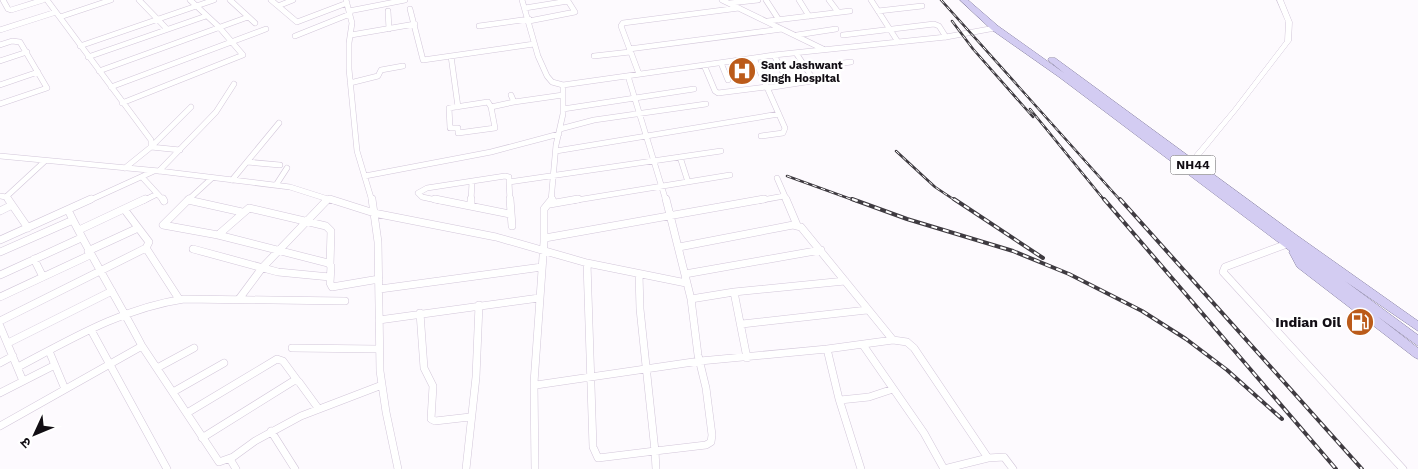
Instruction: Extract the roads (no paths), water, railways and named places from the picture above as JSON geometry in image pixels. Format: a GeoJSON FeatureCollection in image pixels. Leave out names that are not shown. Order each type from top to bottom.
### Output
{"type":"FeatureCollection","features":[{"type":"Feature","properties":{"kind":"highway","name":"NH44"},"geometry":{"type":"LineString","coordinates":[[964,0],[995,28],[1062,75],[1418,341]]}},
{"type":"Feature","properties":{"kind":"highway","name":"NH44"},"geometry":{"type":"LineString","coordinates":[[971,0],[994,22],[1065,68],[1191,163],[1418,327]]}},
{"type":"Feature","properties":{"kind":"highway"},"geometry":{"type":"LineString","coordinates":[[1289,246],[1301,264],[1418,354]]}},
{"type":"Feature","properties":{"kind":"street"},"geometry":{"type":"LineString","coordinates":[[3,2],[11,10],[48,0],[88,57],[151,140],[151,147]]}},
{"type":"Feature","properties":{"kind":"street"},"geometry":{"type":"LineString","coordinates":[[60,17],[111,0]]}},
{"type":"Feature","properties":{"kind":"street"},"geometry":{"type":"LineString","coordinates":[[139,0],[167,29]]}},
{"type":"Feature","properties":{"kind":"street"},"geometry":{"type":"LineString","coordinates":[[122,103],[243,56],[219,27],[190,0]]}},
{"type":"Feature","properties":{"kind":"street"},"geometry":{"type":"LineString","coordinates":[[80,46],[214,0]]}},
{"type":"Feature","properties":{"kind":"street"},"geometry":{"type":"LineString","coordinates":[[230,0],[255,23]]}},
{"type":"Feature","properties":{"kind":"street"},"geometry":{"type":"LineString","coordinates":[[271,0],[297,22],[348,7],[405,0]]}},
{"type":"Feature","properties":{"kind":"street"},"geometry":{"type":"LineString","coordinates":[[278,6],[293,0]]}},
{"type":"Feature","properties":{"kind":"street"},"geometry":{"type":"LineString","coordinates":[[522,0],[534,44],[549,78],[555,84],[563,85],[774,55],[946,37],[995,28]]}},
{"type":"Feature","properties":{"kind":"street"},"geometry":{"type":"LineString","coordinates":[[722,0],[824,49]]}},
{"type":"Feature","properties":{"kind":"street"},"geometry":{"type":"LineString","coordinates":[[729,3],[758,0]]}},
{"type":"Feature","properties":{"kind":"street"},"geometry":{"type":"LineString","coordinates":[[766,0],[779,20]]}},
{"type":"Feature","properties":{"kind":"street"},"geometry":{"type":"LineString","coordinates":[[799,0],[809,16]]}},
{"type":"Feature","properties":{"kind":"street"},"geometry":{"type":"LineString","coordinates":[[829,0],[838,12]]}},
{"type":"Feature","properties":{"kind":"street"},"geometry":{"type":"LineString","coordinates":[[871,0],[898,42]]}},
{"type":"Feature","properties":{"kind":"street"},"geometry":{"type":"LineString","coordinates":[[1191,163],[1240,104],[1288,41],[1289,22],[1280,0]]}},
{"type":"Feature","properties":{"kind":"street"},"geometry":{"type":"LineString","coordinates":[[479,26],[575,12],[568,1],[525,8]]}},
{"type":"Feature","properties":{"kind":"street"},"geometry":{"type":"LineString","coordinates":[[878,11],[922,6]]}},
{"type":"Feature","properties":{"kind":"street"},"geometry":{"type":"LineString","coordinates":[[348,7],[352,24],[350,83],[357,152],[374,213],[378,242],[380,289],[378,349],[382,386],[392,446],[398,469]]}},
{"type":"Feature","properties":{"kind":"street"},"geometry":{"type":"LineString","coordinates":[[295,36],[348,7]]}},
{"type":"Feature","properties":{"kind":"street"},"geometry":{"type":"LineString","coordinates":[[639,74],[621,26],[626,22],[739,8]]}},
{"type":"Feature","properties":{"kind":"street"},"geometry":{"type":"LineString","coordinates":[[410,9],[423,60],[534,44]]}},
{"type":"Feature","properties":{"kind":"street"},"geometry":{"type":"LineString","coordinates":[[388,11],[389,29]]}},
{"type":"Feature","properties":{"kind":"street"},"geometry":{"type":"LineString","coordinates":[[766,21],[850,11]]}},
{"type":"Feature","properties":{"kind":"street"},"geometry":{"type":"LineString","coordinates":[[0,30],[56,12]]}},
{"type":"Feature","properties":{"kind":"street"},"geometry":{"type":"LineString","coordinates":[[88,57],[206,16]]}},
{"type":"Feature","properties":{"kind":"street"},"geometry":{"type":"LineString","coordinates":[[99,71],[248,17]]}},
{"type":"Feature","properties":{"kind":"street"},"geometry":{"type":"LineString","coordinates":[[351,35],[415,24]]}},
{"type":"Feature","properties":{"kind":"street"},"geometry":{"type":"LineString","coordinates":[[844,35],[934,24],[939,26],[946,37]]}},
{"type":"Feature","properties":{"kind":"street"},"geometry":{"type":"LineString","coordinates":[[111,87],[266,29]]}},
{"type":"Feature","properties":{"kind":"street"},"geometry":{"type":"LineString","coordinates":[[594,56],[782,29]]}},
{"type":"Feature","properties":{"kind":"street"},"geometry":{"type":"LineString","coordinates":[[127,30],[134,40]]}},
{"type":"Feature","properties":{"kind":"street"},"geometry":{"type":"LineString","coordinates":[[795,35],[836,30]]}},
{"type":"Feature","properties":{"kind":"street"},"geometry":{"type":"LineString","coordinates":[[0,45],[16,41],[23,44],[47,88],[0,104]]}},
{"type":"Feature","properties":{"kind":"street"},"geometry":{"type":"LineString","coordinates":[[0,61],[27,52]]}},
{"type":"Feature","properties":{"kind":"street"},"geometry":{"type":"LineString","coordinates":[[704,65],[715,91],[718,92],[811,82],[813,79],[796,53]]}},
{"type":"Feature","properties":{"kind":"street"},"geometry":{"type":"LineString","coordinates":[[774,55],[785,76]]}},
{"type":"Feature","properties":{"kind":"street"},"geometry":{"type":"LineString","coordinates":[[451,56],[458,107]]}},
{"type":"Feature","properties":{"kind":"street"},"geometry":{"type":"LineString","coordinates":[[754,58],[785,128],[785,132],[760,136]]}},
{"type":"Feature","properties":{"kind":"street"},"geometry":{"type":"LineString","coordinates":[[805,68],[851,62]]}},
{"type":"Feature","properties":{"kind":"street"},"geometry":{"type":"LineString","coordinates":[[721,63],[728,80]]}},
{"type":"Feature","properties":{"kind":"street"},"geometry":{"type":"LineString","coordinates":[[350,83],[378,76],[381,70],[403,66]]}},
{"type":"Feature","properties":{"kind":"street"},"geometry":{"type":"LineString","coordinates":[[0,85],[38,72]]}},
{"type":"Feature","properties":{"kind":"street"},"geometry":{"type":"LineString","coordinates":[[587,263],[593,447],[596,457],[603,458],[706,445],[711,442],[706,388],[691,298],[671,216],[628,76]]}},
{"type":"Feature","properties":{"kind":"street"},"geometry":{"type":"LineString","coordinates":[[0,240],[157,170],[180,150],[216,112],[234,84]]}},
{"type":"Feature","properties":{"kind":"street"},"geometry":{"type":"LineString","coordinates":[[550,204],[563,109],[563,85]]}},
{"type":"Feature","properties":{"kind":"street"},"geometry":{"type":"LineString","coordinates":[[563,109],[635,97],[694,90]]}},
{"type":"Feature","properties":{"kind":"street"},"geometry":{"type":"LineString","coordinates":[[491,107],[563,95]]}},
{"type":"Feature","properties":{"kind":"street"},"geometry":{"type":"LineString","coordinates":[[511,96],[514,102]]}},
{"type":"Feature","properties":{"kind":"street"},"geometry":{"type":"LineString","coordinates":[[488,102],[491,107],[496,128],[458,133],[458,128],[450,128],[449,108],[488,102]]}},
{"type":"Feature","properties":{"kind":"street"},"geometry":{"type":"LineString","coordinates":[[365,176],[491,152],[560,131],[584,121],[706,104]]}},
{"type":"Feature","properties":{"kind":"street"},"geometry":{"type":"LineString","coordinates":[[125,168],[151,147],[191,107]]}},
{"type":"Feature","properties":{"kind":"street"},"geometry":{"type":"LineString","coordinates":[[556,151],[779,114]]}},
{"type":"Feature","properties":{"kind":"street"},"geometry":{"type":"LineString","coordinates":[[232,180],[279,123]]}},
{"type":"Feature","properties":{"kind":"street"},"geometry":{"type":"LineString","coordinates":[[151,147],[180,150]]}},
{"type":"Feature","properties":{"kind":"street"},"geometry":{"type":"LineString","coordinates":[[509,182],[721,151]]}},
{"type":"Feature","properties":{"kind":"street"},"geometry":{"type":"LineString","coordinates":[[0,156],[157,170],[298,189],[327,200],[374,213],[488,236],[587,263],[686,283]]}},
{"type":"Feature","properties":{"kind":"street"},"geometry":{"type":"LineString","coordinates":[[680,157],[688,182]]}},
{"type":"Feature","properties":{"kind":"street"},"geometry":{"type":"LineString","coordinates":[[28,228],[12,205],[3,196],[45,161]]}},
{"type":"Feature","properties":{"kind":"street"},"geometry":{"type":"LineString","coordinates":[[246,162],[280,165]]}},
{"type":"Feature","properties":{"kind":"street"},"geometry":{"type":"LineString","coordinates":[[276,185],[288,168]]}},
{"type":"Feature","properties":{"kind":"street"},"geometry":{"type":"LineString","coordinates":[[510,214],[422,197],[418,193],[426,188],[505,176],[509,177],[512,226]]}},
{"type":"Feature","properties":{"kind":"street"},"geometry":{"type":"LineString","coordinates":[[535,469],[539,298],[545,238],[544,210],[550,204],[730,176]]}},
{"type":"Feature","properties":{"kind":"street"},"geometry":{"type":"LineString","coordinates":[[142,177],[164,201]]}},
{"type":"Feature","properties":{"kind":"street"},"geometry":{"type":"LineString","coordinates":[[212,178],[163,224],[218,235],[330,265]]}},
{"type":"Feature","properties":{"kind":"street"},"geometry":{"type":"LineString","coordinates":[[777,178],[797,225]]}},
{"type":"Feature","properties":{"kind":"street"},"geometry":{"type":"LineString","coordinates":[[471,205],[472,182]]}},
{"type":"Feature","properties":{"kind":"street"},"geometry":{"type":"LineString","coordinates":[[79,230],[157,194]]}},
{"type":"Feature","properties":{"kind":"street"},"geometry":{"type":"LineString","coordinates":[[545,238],[784,196]]}},
{"type":"Feature","properties":{"kind":"street"},"geometry":{"type":"LineString","coordinates":[[188,200],[242,212]]}},
{"type":"Feature","properties":{"kind":"street"},"geometry":{"type":"LineString","coordinates":[[239,300],[262,268],[327,200]]}},
{"type":"Feature","properties":{"kind":"street"},"geometry":{"type":"LineString","coordinates":[[0,210],[12,205]]}},
{"type":"Feature","properties":{"kind":"street"},"geometry":{"type":"LineString","coordinates":[[218,235],[242,212],[251,208],[307,222],[330,229],[330,286],[334,287],[379,279]]}},
{"type":"Feature","properties":{"kind":"street"},"geometry":{"type":"LineString","coordinates":[[0,321],[146,248],[149,242],[124,209]]}},
{"type":"Feature","properties":{"kind":"street"},"geometry":{"type":"LineString","coordinates":[[68,210],[89,253],[125,313],[142,346],[219,462],[230,458],[271,432],[318,408],[382,386]]}},
{"type":"Feature","properties":{"kind":"street"},"geometry":{"type":"LineString","coordinates":[[0,252],[73,220]]}},
{"type":"Feature","properties":{"kind":"street"},"geometry":{"type":"LineString","coordinates":[[679,247],[797,225],[803,228],[892,340]]}},
{"type":"Feature","properties":{"kind":"street"},"geometry":{"type":"LineString","coordinates":[[0,297],[138,228]]}},
{"type":"Feature","properties":{"kind":"street"},"geometry":{"type":"LineString","coordinates":[[0,275],[81,238]]}},
{"type":"Feature","properties":{"kind":"street"},"geometry":{"type":"LineString","coordinates":[[1289,246],[1225,268],[1223,272],[1402,469]]}},
{"type":"Feature","properties":{"kind":"street"},"geometry":{"type":"LineString","coordinates":[[146,248],[178,299]]}},
{"type":"Feature","properties":{"kind":"street"},"geometry":{"type":"LineString","coordinates":[[193,249],[285,273],[330,277]]}},
{"type":"Feature","properties":{"kind":"street"},"geometry":{"type":"LineString","coordinates":[[685,274],[821,250]]}},
{"type":"Feature","properties":{"kind":"street"},"geometry":{"type":"LineString","coordinates":[[34,259],[43,277]]}},
{"type":"Feature","properties":{"kind":"street"},"geometry":{"type":"LineString","coordinates":[[380,289],[542,267]]}},
{"type":"Feature","properties":{"kind":"street"},"geometry":{"type":"LineString","coordinates":[[639,274],[656,469]]}},
{"type":"Feature","properties":{"kind":"street"},"geometry":{"type":"LineString","coordinates":[[691,298],[845,281]]}},
{"type":"Feature","properties":{"kind":"street"},"geometry":{"type":"LineString","coordinates":[[332,301],[334,287]]}},
{"type":"Feature","properties":{"kind":"street"},"geometry":{"type":"LineString","coordinates":[[8,343],[112,291]]}},
{"type":"Feature","properties":{"kind":"street"},"geometry":{"type":"LineString","coordinates":[[734,292],[742,324],[747,358]]}},
{"type":"Feature","properties":{"kind":"street"},"geometry":{"type":"LineString","coordinates":[[379,320],[539,298]]}},
{"type":"Feature","properties":{"kind":"street"},"geometry":{"type":"LineString","coordinates":[[18,367],[125,313],[178,299],[345,301]]}},
{"type":"Feature","properties":{"kind":"street"},"geometry":{"type":"LineString","coordinates":[[466,469],[470,417],[476,377],[480,305]]}},
{"type":"Feature","properties":{"kind":"street"},"geometry":{"type":"LineString","coordinates":[[742,324],[867,310]]}},
{"type":"Feature","properties":{"kind":"street"},"geometry":{"type":"LineString","coordinates":[[420,313],[424,368],[433,386],[431,419],[435,421],[470,417]]}},
{"type":"Feature","properties":{"kind":"street"},"geometry":{"type":"LineString","coordinates":[[0,326],[23,381]]}},
{"type":"Feature","properties":{"kind":"street"},"geometry":{"type":"LineString","coordinates":[[92,330],[109,365],[167,469]]}},
{"type":"Feature","properties":{"kind":"street"},"geometry":{"type":"LineString","coordinates":[[536,386],[700,361],[747,358],[892,340],[907,342],[914,348],[988,458]]}},
{"type":"Feature","properties":{"kind":"street"},"geometry":{"type":"LineString","coordinates":[[863,345],[924,433],[944,469],[966,467],[988,458],[1004,457],[1013,469]]}},
{"type":"Feature","properties":{"kind":"street"},"geometry":{"type":"LineString","coordinates":[[0,426],[142,346]]}},
{"type":"Feature","properties":{"kind":"street"},"geometry":{"type":"LineString","coordinates":[[157,368],[194,348]]}},
{"type":"Feature","properties":{"kind":"street"},"geometry":{"type":"LineString","coordinates":[[292,348],[378,349]]}},
{"type":"Feature","properties":{"kind":"street"},"geometry":{"type":"LineString","coordinates":[[827,349],[861,469]]}},
{"type":"Feature","properties":{"kind":"street"},"geometry":{"type":"LineString","coordinates":[[49,351],[65,389]]}},
{"type":"Feature","properties":{"kind":"street"},"geometry":{"type":"LineString","coordinates":[[0,363],[13,356]]}},
{"type":"Feature","properties":{"kind":"street"},"geometry":{"type":"LineString","coordinates":[[187,413],[277,359],[283,361],[318,408]]}},
{"type":"Feature","properties":{"kind":"street"},"geometry":{"type":"LineString","coordinates":[[173,392],[224,363]]}},
{"type":"Feature","properties":{"kind":"street"},"geometry":{"type":"LineString","coordinates":[[0,393],[54,365]]}},
{"type":"Feature","properties":{"kind":"street"},"geometry":{"type":"LineString","coordinates":[[202,438],[297,380]]}},
{"type":"Feature","properties":{"kind":"street"},"geometry":{"type":"LineString","coordinates":[[840,400],[869,397],[893,389]]}},
{"type":"Feature","properties":{"kind":"street"},"geometry":{"type":"LineString","coordinates":[[271,432],[295,469]]}},
{"type":"Feature","properties":{"kind":"street"},"geometry":{"type":"LineString","coordinates":[[230,458],[236,469]]}},
{"type":"Feature","properties":{"kind":"railway"},"geometry":{"type":"LineString","coordinates":[[941,0],[1121,201]]}},
{"type":"Feature","properties":{"kind":"railway"},"geometry":{"type":"LineString","coordinates":[[952,21],[973,49],[1033,117]]}},
{"type":"Feature","properties":{"kind":"railway"},"geometry":{"type":"LineString","coordinates":[[1030,109],[1105,201]]}},
{"type":"Feature","properties":{"kind":"railway"},"geometry":{"type":"LineString","coordinates":[[896,151],[935,187],[956,201]]}},
{"type":"Feature","properties":{"kind":"railway"},"geometry":{"type":"LineString","coordinates":[[787,176],[856,201]]}},
{"type":"Feature","properties":{"kind":"railway"},"geometry":{"type":"LineString","coordinates":[[852,199],[907,219],[1013,251],[1069,274],[1142,311],[1186,339],[1227,370],[1282,419]]}},
{"type":"Feature","properties":{"kind":"railway"},"geometry":{"type":"LineString","coordinates":[[954,199],[1043,258]]}},
{"type":"Feature","properties":{"kind":"railway"},"geometry":{"type":"LineString","coordinates":[[1104,199],[1336,469]]}},
{"type":"Feature","properties":{"kind":"railway"},"geometry":{"type":"LineString","coordinates":[[1120,199],[1362,469]]}},
{"type":"Feature","properties":{"kind":"place","name":"Sant Jashwant Singh Hospital"},"geometry":{"type":"Point","coordinates":[742,71]}},
{"type":"Feature","properties":{"kind":"place","name":"Indian Oil"},"geometry":{"type":"Point","coordinates":[1360,322]}}]}
